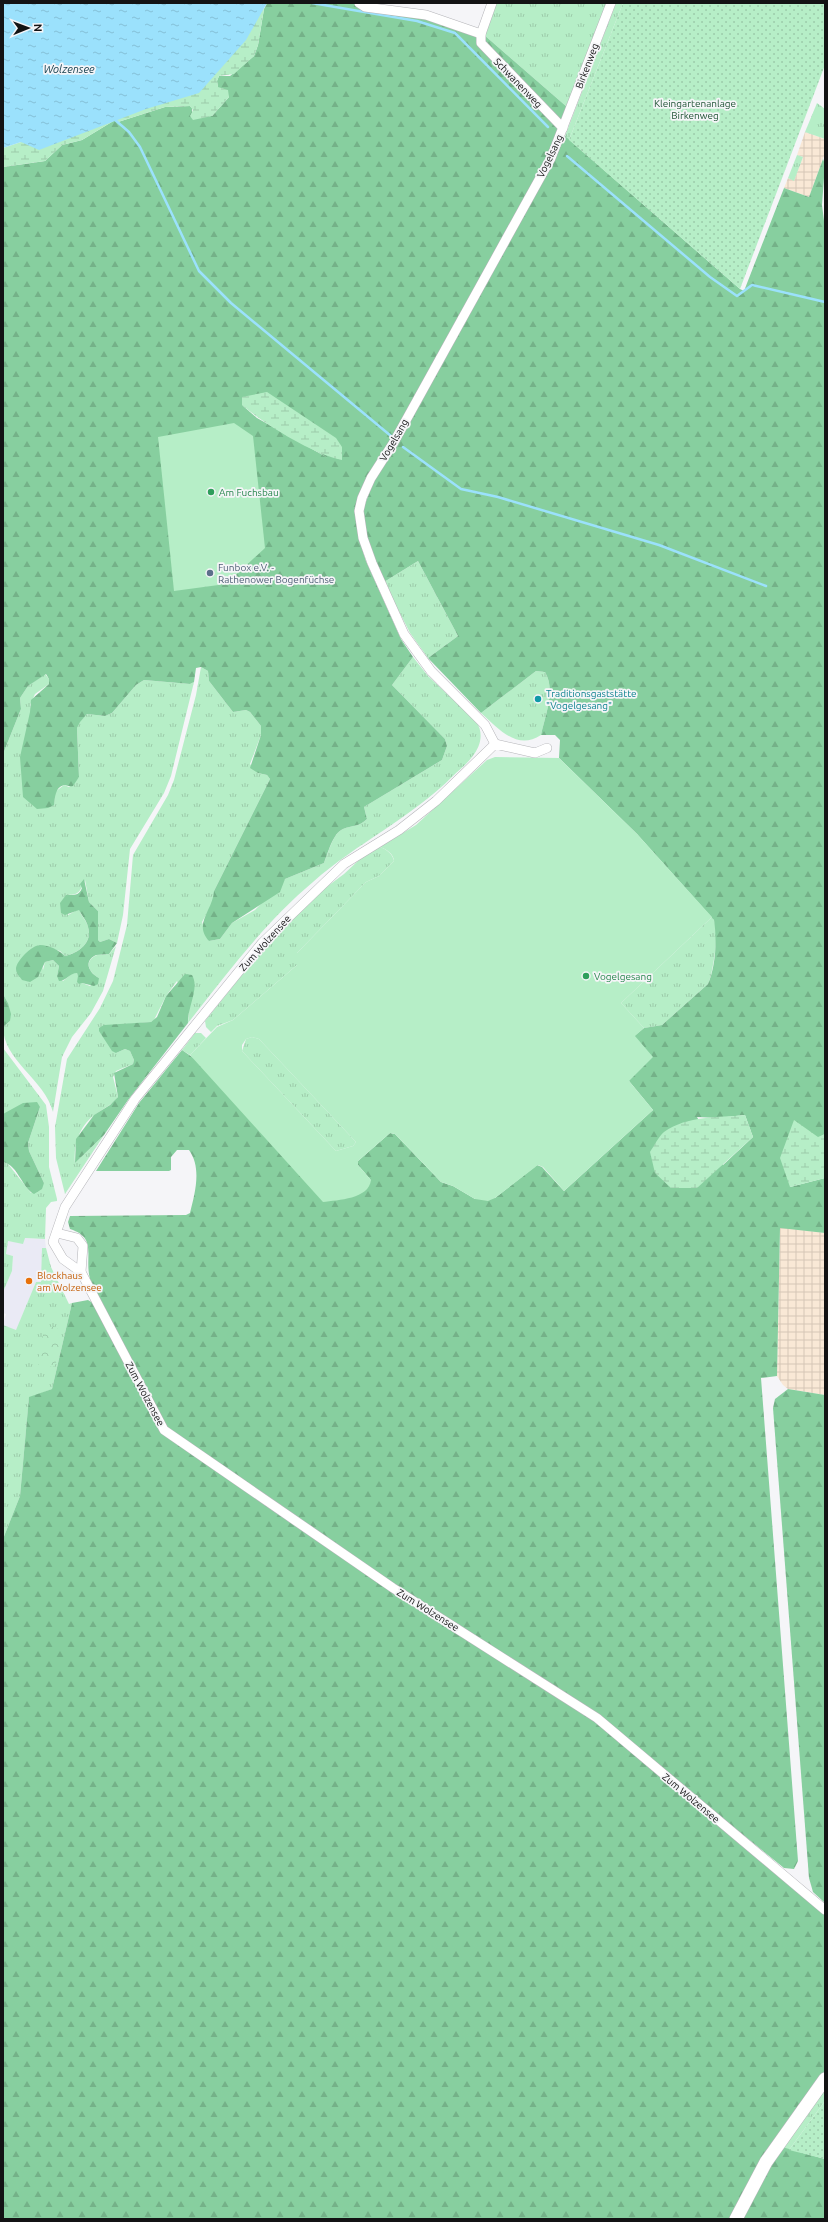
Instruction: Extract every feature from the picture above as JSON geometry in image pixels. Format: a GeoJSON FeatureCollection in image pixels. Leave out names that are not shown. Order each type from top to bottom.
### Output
{"type":"FeatureCollection","features":[{"type":"Feature","properties":{"kind":"main road"},"geometry":{"type":"LineString","coordinates":[[736,2219],[766,2162],[825,2079]]}},
{"type":"Feature","properties":{"kind":"street"},"geometry":{"type":"LineString","coordinates":[[359,3],[365,7],[426,15],[481,34],[492,3]]}},
{"type":"Feature","properties":{"kind":"street","name":"Birkenweg"},"geometry":{"type":"LineString","coordinates":[[563,128],[611,3]]}},
{"type":"Feature","properties":{"kind":"street","name":"Schwanenweg"},"geometry":{"type":"LineString","coordinates":[[481,34],[481,43],[563,128]]}},
{"type":"Feature","properties":{"kind":"street","name":"Vogelsang"},"geometry":{"type":"LineString","coordinates":[[495,744],[485,725],[431,671],[404,634],[372,563],[363,538],[359,511],[362,498],[371,478],[394,442],[551,158],[563,128]]}},
{"type":"Feature","properties":{"kind":"street"},"geometry":{"type":"LineString","coordinates":[[495,744],[535,753],[547,748]]}},
{"type":"Feature","properties":{"kind":"street","name":"Zum Wolzensee"},"geometry":{"type":"LineString","coordinates":[[495,744],[430,806],[399,830],[362,851],[344,864],[262,944],[135,1099],[65,1207],[53,1242],[63,1259],[80,1272],[164,1430],[393,1588],[596,1718],[825,1910]]}},
{"type":"Feature","properties":{"kind":"street"},"geometry":{"type":"LineString","coordinates":[[57,1233],[77,1238],[83,1246],[80,1272]]}},
{"type":"Feature","properties":{"kind":"shaded area"},"geometry":{"type":"Polygon","coordinates":[[[805,132],[825,139],[825,153],[809,197],[784,188],[788,178],[794,180],[803,157],[797,155],[805,132]]]}},
{"type":"Feature","properties":{"kind":"shaded area"},"geometry":{"type":"Polygon","coordinates":[[[780,1227],[825,1233],[825,1395],[788,1389],[783,1385],[777,1376],[780,1227]]]}},
{"type":"Feature","properties":{"kind":"shaded area"},"geometry":{"type":"Polygon","coordinates":[[[24,1238],[45,1239],[46,1248],[43,1248],[42,1282],[36,1282],[16,1331],[3,1325],[6,1314],[3,1313],[3,1292],[12,1271],[13,1256],[6,1254],[8,1241],[23,1243],[24,1238]]]}},
{"type":"Feature","properties":{"kind":"green space"},"geometry":{"type":"Polygon","coordinates":[[[267,3],[354,3],[361,8],[425,17],[483,34],[567,107],[547,156],[391,440],[369,475],[359,539],[366,561],[401,639],[413,657],[392,685],[445,739],[447,746],[442,760],[364,807],[367,819],[355,826],[339,831],[331,844],[324,863],[285,879],[280,892],[232,923],[220,939],[209,941],[203,929],[203,923],[211,904],[214,891],[270,779],[267,775],[258,773],[250,768],[261,735],[261,726],[250,712],[246,710],[233,712],[209,681],[208,671],[201,667],[196,668],[194,682],[190,684],[144,680],[136,685],[112,713],[105,716],[87,714],[77,728],[79,777],[73,786],[64,785],[57,790],[54,805],[48,808],[37,809],[23,797],[20,757],[30,712],[31,700],[49,684],[49,679],[46,674],[28,686],[20,698],[21,709],[3,754],[3,167],[45,161],[62,145],[82,140],[115,120],[118,122],[165,107],[190,106],[192,108],[192,113],[212,116],[229,97],[224,89],[218,88],[217,81],[219,76],[230,76],[254,56],[258,45],[264,9],[267,3]],[[242,405],[257,418],[328,458],[242,405]]]}},
{"type":"Feature","properties":{"kind":"green space"},"geometry":{"type":"Polygon","coordinates":[[[495,3],[607,3],[567,107],[483,34],[495,3]]]}},
{"type":"Feature","properties":{"kind":"green space"},"geometry":{"type":"Polygon","coordinates":[[[616,3],[623,3],[569,140],[565,136],[616,3]]]}},
{"type":"Feature","properties":{"kind":"green space","name":"Kleingartenanlage Birkenweg"},"geometry":{"type":"Polygon","coordinates":[[[623,3],[825,3],[825,65],[740,289],[569,140],[623,3]]]}},
{"type":"Feature","properties":{"kind":"green space"},"geometry":{"type":"Polygon","coordinates":[[[264,9],[258,45],[254,56],[234,74],[219,76],[217,81],[218,87],[228,90],[229,97],[212,116],[193,120],[190,116],[193,110],[190,106],[165,107],[118,122],[115,120],[82,140],[62,145],[45,161],[3,167],[3,148],[21,142],[264,9]]]}},
{"type":"Feature","properties":{"kind":"green space"},"geometry":{"type":"Polygon","coordinates":[[[817,103],[825,109],[825,139],[805,132],[817,103]]]}},
{"type":"Feature","properties":{"kind":"green space"},"geometry":{"type":"Polygon","coordinates":[[[565,136],[744,291],[784,188],[809,197],[823,159],[825,164],[822,205],[825,229],[825,1134],[818,1138],[790,1187],[825,1178],[825,1233],[780,1228],[777,1376],[761,1378],[798,1861],[794,1869],[784,1868],[595,1715],[390,1582],[167,1429],[90,1279],[87,1243],[84,1237],[70,1229],[68,1222],[70,1216],[186,1215],[190,1213],[195,1189],[196,1173],[193,1157],[189,1150],[177,1150],[171,1157],[171,1170],[169,1171],[96,1171],[139,1103],[182,1050],[371,1180],[358,1165],[358,1161],[390,1133],[395,1134],[441,1182],[453,1186],[475,1199],[495,1198],[537,1165],[542,1167],[564,1191],[653,1110],[629,1081],[634,1036],[644,1028],[662,1025],[708,984],[713,969],[715,952],[714,920],[637,834],[559,758],[560,740],[555,735],[541,735],[550,695],[550,687],[545,672],[536,671],[481,713],[428,658],[458,636],[418,561],[384,582],[366,537],[362,512],[375,478],[554,161],[565,136]],[[745,1115],[717,1118],[697,1117],[723,1165],[753,1137],[745,1115]]]}},
{"type":"Feature","properties":{"kind":"green space"},"geometry":{"type":"Polygon","coordinates":[[[797,155],[803,157],[794,181],[788,178],[797,155]]]}},
{"type":"Feature","properties":{"kind":"green space"},"geometry":{"type":"Polygon","coordinates":[[[267,392],[336,438],[342,447],[342,460],[318,452],[290,438],[251,413],[242,405],[242,397],[267,392]]]}},
{"type":"Feature","properties":{"kind":"green space","name":"Am Fuchsbau"},"geometry":{"type":"Polygon","coordinates":[[[234,423],[253,436],[265,548],[226,584],[174,591],[158,437],[234,423]]]}},
{"type":"Feature","properties":{"kind":"green space"},"geometry":{"type":"Polygon","coordinates":[[[418,561],[458,636],[428,658],[410,633],[384,582],[418,561]]]}},
{"type":"Feature","properties":{"kind":"green space"},"geometry":{"type":"Polygon","coordinates":[[[413,657],[428,676],[476,721],[481,735],[478,748],[475,753],[465,765],[420,805],[330,868],[296,897],[247,949],[188,1023],[189,1009],[177,981],[166,996],[154,1020],[151,1022],[129,1024],[116,1053],[125,1049],[130,1051],[134,1060],[133,1064],[116,1071],[113,1077],[118,1097],[111,1104],[90,1118],[82,1129],[75,1149],[75,1163],[104,1135],[65,1194],[56,1158],[55,1127],[67,1059],[100,1008],[113,981],[127,925],[133,855],[168,795],[174,780],[196,695],[201,667],[208,671],[209,681],[233,712],[246,710],[250,712],[261,726],[261,735],[250,764],[258,773],[267,775],[270,779],[214,891],[214,901],[202,922],[209,941],[220,939],[232,923],[255,910],[285,879],[324,863],[329,849],[339,831],[355,826],[367,819],[364,807],[442,760],[447,746],[445,739],[392,685],[413,657]]]}},
{"type":"Feature","properties":{"kind":"green space"},"geometry":{"type":"Polygon","coordinates":[[[536,671],[545,672],[548,679],[550,687],[549,703],[541,735],[524,741],[509,736],[481,713],[536,671]]]}},
{"type":"Feature","properties":{"kind":"green space"},"geometry":{"type":"Polygon","coordinates":[[[45,674],[49,679],[49,684],[35,694],[30,705],[54,804],[55,792],[64,785],[69,787],[79,777],[77,728],[79,722],[87,714],[105,716],[112,713],[136,685],[144,680],[190,684],[194,682],[171,776],[164,793],[130,849],[123,915],[117,943],[109,939],[100,942],[98,940],[98,911],[89,902],[85,880],[78,892],[66,895],[68,915],[79,909],[87,925],[89,932],[87,942],[80,949],[70,955],[65,956],[60,951],[38,945],[43,970],[45,962],[53,960],[59,966],[57,976],[63,981],[73,973],[77,973],[82,983],[90,986],[99,978],[90,970],[90,960],[97,955],[109,954],[116,946],[103,991],[91,1013],[72,1037],[62,1057],[53,1112],[49,1101],[42,1090],[10,1050],[5,1039],[3,1027],[10,1021],[8,1003],[3,994],[3,754],[21,709],[20,698],[28,686],[45,674]]]}},
{"type":"Feature","properties":{"kind":"green space"},"geometry":{"type":"Polygon","coordinates":[[[495,757],[559,758],[637,834],[712,917],[621,1003],[644,1028],[635,1036],[653,1057],[629,1081],[653,1110],[564,1191],[543,1167],[538,1165],[495,1198],[488,1201],[475,1199],[453,1186],[441,1182],[395,1134],[390,1133],[358,1161],[358,1165],[371,1180],[365,1191],[352,1197],[323,1202],[190,1055],[217,1027],[233,1020],[297,965],[297,953],[366,882],[379,876],[394,861],[394,858],[387,850],[380,847],[416,825],[487,760],[495,757]],[[252,1037],[246,1039],[242,1045],[242,1051],[336,1151],[353,1146],[356,1142],[259,1039],[252,1037]]]}},
{"type":"Feature","properties":{"kind":"green space"},"geometry":{"type":"Polygon","coordinates":[[[380,847],[389,852],[394,861],[379,876],[366,882],[297,953],[297,965],[233,1020],[217,1026],[211,1032],[206,1027],[205,1021],[265,946],[317,894],[344,874],[360,859],[380,847]]]}},
{"type":"Feature","properties":{"kind":"green space"},"geometry":{"type":"Polygon","coordinates":[[[84,879],[89,902],[98,911],[98,940],[100,942],[109,939],[117,943],[109,954],[96,955],[90,960],[90,970],[99,978],[98,984],[94,986],[82,983],[79,984],[77,982],[77,973],[59,981],[57,976],[59,966],[53,960],[45,962],[38,977],[30,982],[22,980],[16,969],[21,958],[29,950],[40,945],[47,946],[57,950],[65,956],[70,955],[80,949],[87,942],[89,932],[88,927],[79,910],[65,915],[61,913],[60,903],[66,895],[76,894],[79,892],[82,888],[80,884],[84,879]]]}},
{"type":"Feature","properties":{"kind":"green space"},"geometry":{"type":"Polygon","coordinates":[[[712,917],[715,922],[716,939],[714,960],[708,984],[662,1025],[644,1028],[621,1003],[712,917]]]}},
{"type":"Feature","properties":{"kind":"green space"},"geometry":{"type":"Polygon","coordinates":[[[185,974],[192,975],[195,986],[188,1023],[128,1100],[104,1135],[75,1163],[76,1139],[94,1115],[110,1105],[118,1097],[114,1073],[133,1064],[134,1060],[130,1051],[125,1049],[116,1053],[112,1051],[99,1031],[99,1028],[104,1025],[151,1022],[157,1017],[166,996],[185,974]]]}},
{"type":"Feature","properties":{"kind":"green space"},"geometry":{"type":"Polygon","coordinates":[[[3,994],[8,1003],[11,1014],[10,1021],[3,1027],[3,994]]]}},
{"type":"Feature","properties":{"kind":"green space"},"geometry":{"type":"Polygon","coordinates":[[[195,1033],[201,1033],[206,1038],[190,1055],[182,1050],[195,1033]]]}},
{"type":"Feature","properties":{"kind":"green space"},"geometry":{"type":"Polygon","coordinates":[[[252,1037],[259,1039],[356,1142],[353,1146],[336,1151],[242,1051],[246,1039],[252,1037]]]}},
{"type":"Feature","properties":{"kind":"green space"},"geometry":{"type":"Polygon","coordinates":[[[3,1048],[46,1105],[49,1127],[49,1167],[57,1201],[51,1202],[46,1208],[45,1239],[25,1238],[23,1244],[8,1241],[6,1254],[13,1256],[12,1271],[3,1292],[3,1162],[8,1164],[31,1193],[44,1183],[29,1151],[28,1143],[40,1107],[3,1114],[3,1048]]]}},
{"type":"Feature","properties":{"kind":"green space"},"geometry":{"type":"Polygon","coordinates":[[[37,1102],[40,1107],[28,1143],[29,1151],[44,1183],[42,1189],[34,1194],[26,1187],[13,1168],[3,1162],[3,1114],[23,1103],[37,1102]]]}},
{"type":"Feature","properties":{"kind":"green space"},"geometry":{"type":"Polygon","coordinates":[[[745,1115],[753,1137],[697,1188],[671,1188],[655,1173],[650,1152],[664,1132],[693,1120],[745,1115]]]}},
{"type":"Feature","properties":{"kind":"green space"},"geometry":{"type":"Polygon","coordinates":[[[794,1120],[818,1137],[825,1134],[825,1178],[790,1187],[780,1158],[794,1120]]]}},
{"type":"Feature","properties":{"kind":"green space"},"geometry":{"type":"Polygon","coordinates":[[[42,1248],[46,1248],[51,1267],[69,1304],[72,1303],[52,1389],[29,1398],[20,1496],[3,1539],[3,1325],[16,1330],[36,1282],[41,1282],[42,1248]]]}},
{"type":"Feature","properties":{"kind":"green space"},"geometry":{"type":"Polygon","coordinates":[[[88,1300],[93,1303],[163,1434],[594,1720],[825,1914],[825,2071],[796,2112],[731,2219],[3,2219],[3,1539],[20,1496],[29,1397],[52,1389],[72,1303],[88,1300]]]}},
{"type":"Feature","properties":{"kind":"green space"},"geometry":{"type":"Polygon","coordinates":[[[54,1326],[57,1328],[60,1348],[56,1363],[53,1367],[38,1365],[41,1342],[45,1331],[54,1326]]]}},
{"type":"Feature","properties":{"kind":"green space"},"geometry":{"type":"Polygon","coordinates":[[[788,1389],[825,1395],[825,1903],[813,1892],[809,1878],[773,1408],[775,1399],[788,1389]]]}},
{"type":"Feature","properties":{"kind":"green space"},"geometry":{"type":"Polygon","coordinates":[[[825,2088],[825,2101],[789,2150],[782,2147],[825,2088]]]}},
{"type":"Feature","properties":{"kind":"green space"},"geometry":{"type":"Polygon","coordinates":[[[825,2101],[825,2159],[789,2150],[825,2101]]]}},
{"type":"Feature","properties":{"kind":"green space"},"geometry":{"type":"Polygon","coordinates":[[[782,2147],[825,2159],[825,2219],[742,2219],[753,2194],[782,2147]]]}},
{"type":"Feature","properties":{"kind":"water","name":"Wolzensee"},"geometry":{"type":"Polygon","coordinates":[[[3,3],[267,3],[246,40],[199,93],[146,109],[39,150],[21,142],[3,148],[3,3]]]}},
{"type":"Feature","properties":{"kind":"waterway"},"geometry":{"type":"LineString","coordinates":[[312,3],[417,21],[455,33],[548,127]]}},
{"type":"Feature","properties":{"kind":"waterway"},"geometry":{"type":"LineString","coordinates":[[114,119],[129,132],[140,147],[199,271],[231,303],[391,436]]}},
{"type":"Feature","properties":{"kind":"waterway"},"geometry":{"type":"LineString","coordinates":[[567,156],[710,277],[737,296],[752,285],[825,302]]}},
{"type":"Feature","properties":{"kind":"waterway"},"geometry":{"type":"LineString","coordinates":[[403,447],[461,489],[498,497],[659,545],[766,586]]}},
{"type":"Feature","properties":{"kind":"place","name":"Am Fuchsbau"},"geometry":{"type":"Point","coordinates":[211,492]}},
{"type":"Feature","properties":{"kind":"place","name":"Funbox e.V. - Rathenower Bogenfüchse"},"geometry":{"type":"Point","coordinates":[210,573]}},
{"type":"Feature","properties":{"kind":"place","name":"Traditionsgaststätte \"Vogelgesang\""},"geometry":{"type":"Point","coordinates":[538,699]}},
{"type":"Feature","properties":{"kind":"place","name":"Vogelgesang"},"geometry":{"type":"Point","coordinates":[586,976]}},
{"type":"Feature","properties":{"kind":"place","name":"Blockhaus am Wolzensee"},"geometry":{"type":"Point","coordinates":[29,1281]}}]}
